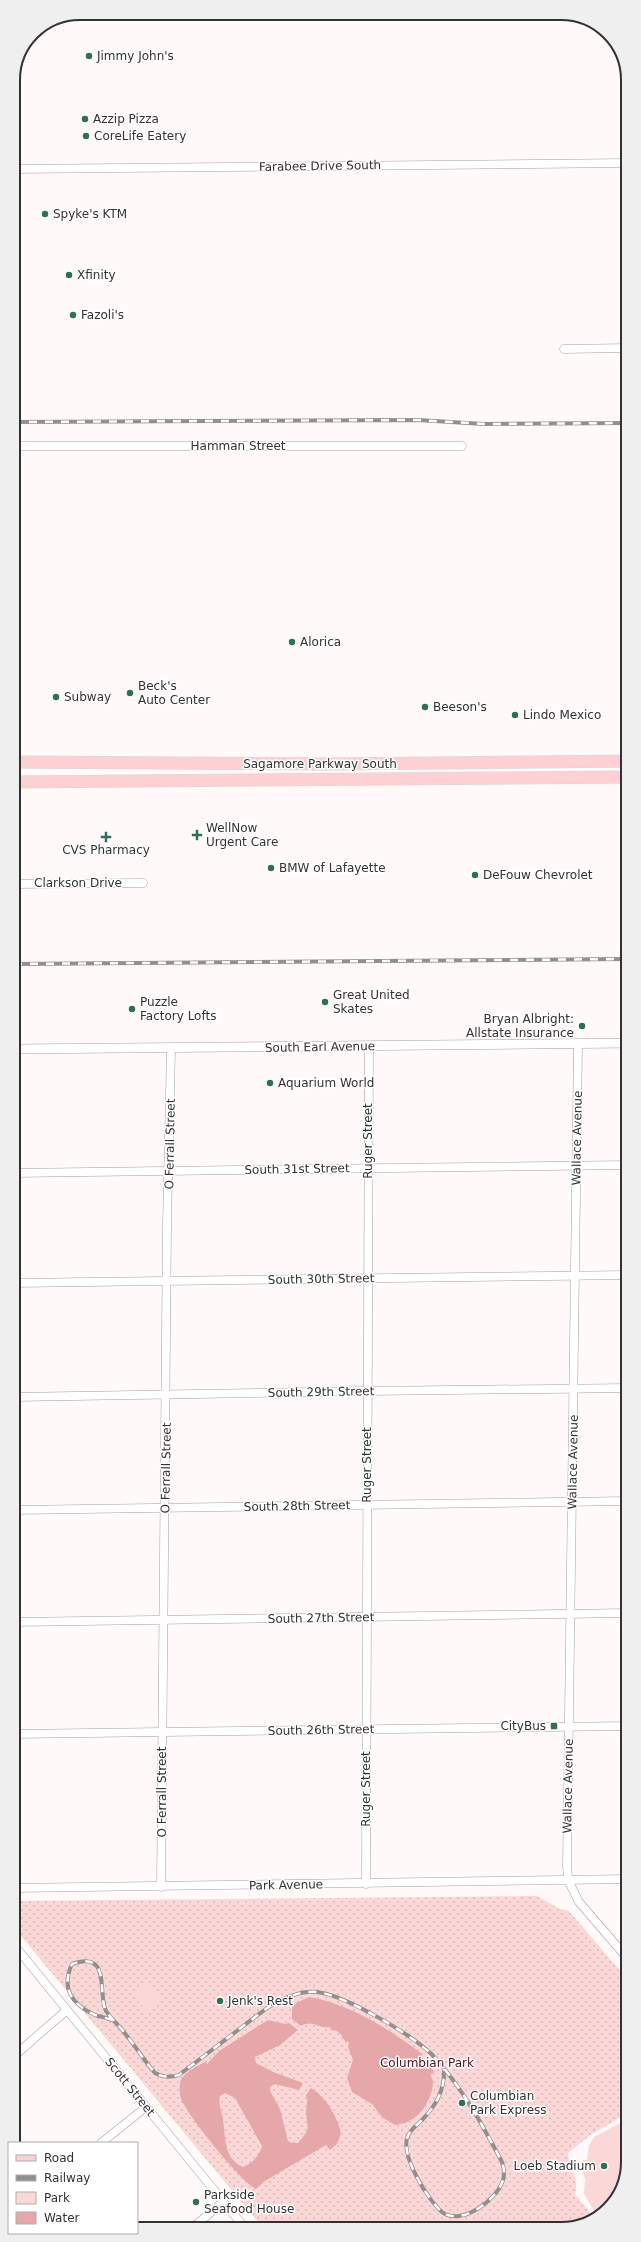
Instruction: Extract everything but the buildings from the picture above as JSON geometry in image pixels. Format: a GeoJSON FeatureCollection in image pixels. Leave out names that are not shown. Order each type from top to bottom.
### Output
{"type":"FeatureCollection","features":[{"type":"Feature","properties":{"kind":"main road","name":"Sagamore Parkway South"},"geometry":{"type":"LineString","coordinates":[[20,762],[330,764],[621,761]]}},
{"type":"Feature","properties":{"kind":"main road","name":"Sagamore Parkway South"},"geometry":{"type":"LineString","coordinates":[[20,782],[621,777]]}},
{"type":"Feature","properties":{"kind":"street","name":"Farabee Drive South"},"geometry":{"type":"LineString","coordinates":[[20,169],[621,163]]}},
{"type":"Feature","properties":{"kind":"street"},"geometry":{"type":"LineString","coordinates":[[564,349],[621,348]]}},
{"type":"Feature","properties":{"kind":"street","name":"Hamman Street"},"geometry":{"type":"LineString","coordinates":[[20,446],[462,446]]}},
{"type":"Feature","properties":{"kind":"street","name":"Clarkson Drive"},"geometry":{"type":"LineString","coordinates":[[20,884],[143,883]]}},
{"type":"Feature","properties":{"kind":"street","name":"Wallace Avenue"},"geometry":{"type":"LineString","coordinates":[[578,1044],[568,1880],[579,1902],[621,1951]]}},
{"type":"Feature","properties":{"kind":"street","name":"South Earl Avenue"},"geometry":{"type":"LineString","coordinates":[[20,1049],[171,1049],[621,1044]]}},
{"type":"Feature","properties":{"kind":"street","name":"Ruger Street"},"geometry":{"type":"LineString","coordinates":[[366,1884],[369,1046]]}},
{"type":"Feature","properties":{"kind":"street","name":"O Ferrall Street"},"geometry":{"type":"LineString","coordinates":[[161,1887],[171,1049]]}},
{"type":"Feature","properties":{"kind":"street","name":"South 31st Street"},"geometry":{"type":"LineString","coordinates":[[20,1173],[621,1165]]}},
{"type":"Feature","properties":{"kind":"street","name":"South 30th Street"},"geometry":{"type":"LineString","coordinates":[[20,1283],[621,1275]]}},
{"type":"Feature","properties":{"kind":"street","name":"South 29th Street"},"geometry":{"type":"LineString","coordinates":[[20,1397],[621,1388]]}},
{"type":"Feature","properties":{"kind":"street","name":"South 28th Street"},"geometry":{"type":"LineString","coordinates":[[20,1510],[621,1501]]}},
{"type":"Feature","properties":{"kind":"street","name":"South 27th Street"},"geometry":{"type":"LineString","coordinates":[[20,1622],[621,1613]]}},
{"type":"Feature","properties":{"kind":"street","name":"South 26th Street"},"geometry":{"type":"LineString","coordinates":[[20,1734],[621,1726]]}},
{"type":"Feature","properties":{"kind":"street"},"geometry":{"type":"LineString","coordinates":[[568,1880],[621,1879]]}},
{"type":"Feature","properties":{"kind":"street","name":"Park Avenue"},"geometry":{"type":"LineString","coordinates":[[20,1888],[568,1880]]}},
{"type":"Feature","properties":{"kind":"street","name":"Scott Street"},"geometry":{"type":"LineString","coordinates":[[20,1952],[241,2222]]}},
{"type":"Feature","properties":{"kind":"street"},"geometry":{"type":"LineString","coordinates":[[20,2051],[67,2010]]}},
{"type":"Feature","properties":{"kind":"street"},"geometry":{"type":"LineString","coordinates":[[103,2142],[146,2107]]}},
{"type":"Feature","properties":{"kind":"street"},"geometry":{"type":"LineString","coordinates":[[200,2222],[224,2202]]}},
{"type":"Feature","properties":{"kind":"green space","name":"Columbian Park"},"geometry":{"type":"Polygon","coordinates":[[[537,1896],[560,1909],[569,1911],[621,1972],[621,2117],[592,2134],[568,2153],[576,2183],[575,2194],[591,2214],[573,2221],[561,2222],[258,2222],[20,1935],[20,1901],[537,1896]]]}},
{"type":"Feature","properties":{"kind":"green space"},"geometry":{"type":"Polygon","coordinates":[[[146,1982],[161,2000],[147,2012],[132,1993],[146,1982]]]}},
{"type":"Feature","properties":{"kind":"green space","name":"Loeb Stadium"},"geometry":{"type":"Polygon","coordinates":[[[621,2123],[621,2162],[618,2181],[609,2198],[595,2212],[584,2194],[585,2179],[582,2170],[583,2160],[587,2160],[589,2145],[594,2137],[621,2123]]]}},
{"type":"Feature","properties":{"kind":"water"},"geometry":{"type":"Polygon","coordinates":[[[309,1997],[324,2000],[354,2011],[396,2035],[421,2053],[423,2060],[435,2072],[431,2074],[433,2082],[430,2097],[422,2111],[410,2121],[395,2125],[382,2117],[372,2104],[352,2092],[347,2078],[353,2060],[348,2047],[349,2042],[345,2041],[338,2031],[331,2030],[330,2027],[322,2027],[309,2023],[301,2026],[292,2019],[292,2008],[296,2003],[309,1997]]]}},
{"type":"Feature","properties":{"kind":"water"},"geometry":{"type":"Polygon","coordinates":[[[268,2020],[285,2024],[289,2023],[298,2030],[280,2045],[255,2057],[256,2063],[273,2072],[303,2083],[299,2090],[275,2084],[270,2087],[270,2091],[280,2109],[288,2141],[298,2143],[307,2131],[306,2095],[311,2088],[326,2102],[337,2120],[341,2133],[337,2144],[330,2150],[326,2145],[265,2181],[256,2189],[248,2184],[204,2133],[193,2119],[181,2099],[180,2086],[183,2077],[205,2062],[207,2064],[219,2051],[268,2020]],[[225,2093],[220,2096],[220,2105],[225,2140],[229,2153],[237,2163],[243,2167],[255,2159],[262,2146],[235,2098],[225,2093]]]}},
{"type":"Feature","properties":{"kind":"railway"},"geometry":{"type":"LineString","coordinates":[[20,422],[418,420],[484,424],[621,423]]}},
{"type":"Feature","properties":{"kind":"railway"},"geometry":{"type":"LineString","coordinates":[[20,964],[621,959]]}},
{"type":"Feature","properties":{"kind":"railway"},"geometry":{"type":"LineString","coordinates":[[114,2021],[106,2011],[101,1976],[98,1968],[93,1963],[85,1961],[72,1964],[69,1973],[68,1988],[74,2000],[87,2011],[115,2022],[158,2075],[170,2077],[179,2075],[265,2010],[277,2002],[297,1994],[317,1992],[329,1995],[363,2009],[381,2019],[415,2041],[437,2060],[447,2072],[464,2096],[502,2162],[504,2178],[494,2195],[478,2209],[459,2216],[450,2216],[442,2212],[430,2198],[411,2165],[406,2144],[410,2132],[427,2115],[439,2097],[443,2083],[444,2069]]}},
{"type":"Feature","properties":{"kind":"place","name":"Jimmy John's"},"geometry":{"type":"Point","coordinates":[89,56]}},
{"type":"Feature","properties":{"kind":"place","name":"Azzip Pizza"},"geometry":{"type":"Point","coordinates":[85,119]}},
{"type":"Feature","properties":{"kind":"place","name":"CoreLife Eatery"},"geometry":{"type":"Point","coordinates":[86,136]}},
{"type":"Feature","properties":{"kind":"place","name":"Spyke's KTM"},"geometry":{"type":"Point","coordinates":[45,214]}},
{"type":"Feature","properties":{"kind":"place","name":"Xfinity"},"geometry":{"type":"Point","coordinates":[69,275]}},
{"type":"Feature","properties":{"kind":"place","name":"Fazoli's"},"geometry":{"type":"Point","coordinates":[73,315]}},
{"type":"Feature","properties":{"kind":"place","name":"Alorica"},"geometry":{"type":"Point","coordinates":[292,642]}},
{"type":"Feature","properties":{"kind":"place","name":"Beck's Auto Center"},"geometry":{"type":"Point","coordinates":[130,693]}},
{"type":"Feature","properties":{"kind":"place","name":"Subway"},"geometry":{"type":"Point","coordinates":[56,697]}},
{"type":"Feature","properties":{"kind":"place","name":"Beeson's"},"geometry":{"type":"Point","coordinates":[425,707]}},
{"type":"Feature","properties":{"kind":"place","name":"Lindo Mexico"},"geometry":{"type":"Point","coordinates":[515,715]}},
{"type":"Feature","properties":{"kind":"place","name":"WellNow Urgent Care"},"geometry":{"type":"Point","coordinates":[197,835]}},
{"type":"Feature","properties":{"kind":"place","name":"CVS Pharmacy"},"geometry":{"type":"Point","coordinates":[106,837]}},
{"type":"Feature","properties":{"kind":"place","name":"BMW of Lafayette"},"geometry":{"type":"Point","coordinates":[271,868]}},
{"type":"Feature","properties":{"kind":"place","name":"DeFouw Chevrolet"},"geometry":{"type":"Point","coordinates":[475,875]}},
{"type":"Feature","properties":{"kind":"place","name":"Great United Skates"},"geometry":{"type":"Point","coordinates":[325,1002]}},
{"type":"Feature","properties":{"kind":"place","name":"Puzzle Factory Lofts"},"geometry":{"type":"Point","coordinates":[132,1009]}},
{"type":"Feature","properties":{"kind":"place","name":"Bryan Albright: Allstate Insurance"},"geometry":{"type":"Point","coordinates":[582,1026]}},
{"type":"Feature","properties":{"kind":"place","name":"Aquarium World"},"geometry":{"type":"Point","coordinates":[270,1083]}},
{"type":"Feature","properties":{"kind":"place","name":"CityBus"},"geometry":{"type":"Point","coordinates":[554,1726]}},
{"type":"Feature","properties":{"kind":"place","name":"Jenk's Rest"},"geometry":{"type":"Point","coordinates":[220,2001]}},
{"type":"Feature","properties":{"kind":"place","name":"Columbian Park Express"},"geometry":{"type":"Point","coordinates":[462,2103]}},
{"type":"Feature","properties":{"kind":"place","name":"Loeb Stadium"},"geometry":{"type":"Point","coordinates":[604,2166]}},
{"type":"Feature","properties":{"kind":"place","name":"Parkside Seafood House"},"geometry":{"type":"Point","coordinates":[196,2202]}}]}
